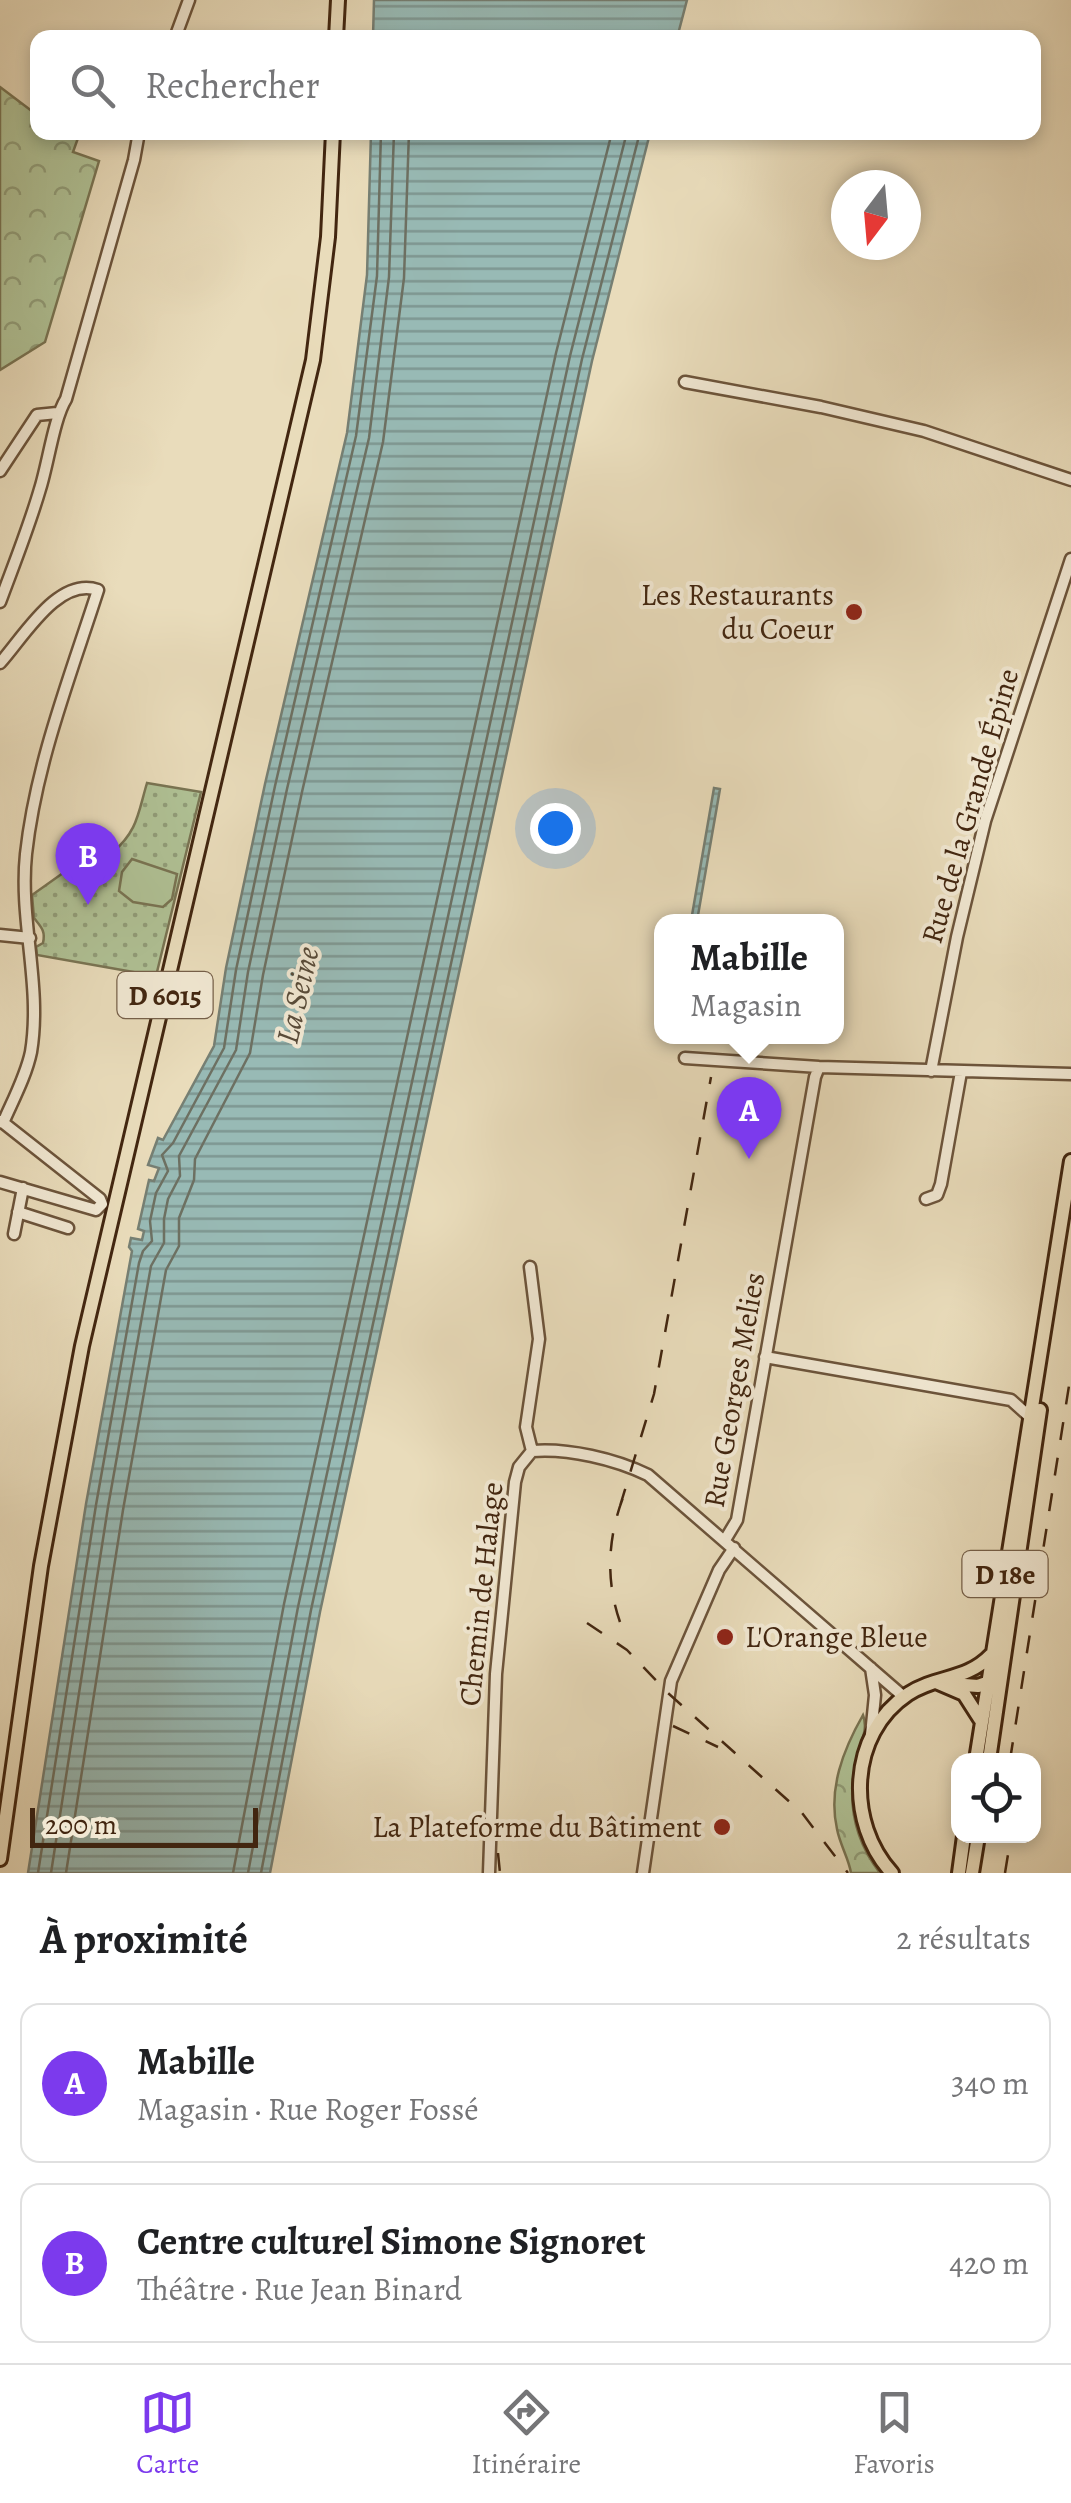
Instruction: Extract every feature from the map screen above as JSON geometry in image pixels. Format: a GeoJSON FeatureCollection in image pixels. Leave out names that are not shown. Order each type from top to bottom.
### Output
{"type":"FeatureCollection","features":[{"type":"Feature","properties":{"kind":"main road"},"geometry":{"type":"LineString","coordinates":[[336,30],[338,0]]}},
{"type":"Feature","properties":{"kind":"main road","name":"D 6015"},"geometry":{"type":"LineString","coordinates":[[0,1859],[51,1502],[82,1346],[313,360],[326,257],[333,140]]}},
{"type":"Feature","properties":{"kind":"main road","name":"D 18e"},"geometry":{"type":"LineString","coordinates":[[990,1753],[995,1684],[1071,1161]]}},
{"type":"Feature","properties":{"kind":"main road","name":"D 18e"},"geometry":{"type":"LineString","coordinates":[[977,1753],[982,1721],[995,1684],[992,1654],[1030,1417],[1071,1210]]}},
{"type":"Feature","properties":{"kind":"main road"},"geometry":{"type":"LineString","coordinates":[[892,1873],[873,1848],[860,1807],[861,1774],[870,1740],[885,1715],[904,1697],[972,1672],[992,1654]]}},
{"type":"Feature","properties":{"kind":"main road"},"geometry":{"type":"LineString","coordinates":[[972,1672],[995,1684]]}},
{"type":"Feature","properties":{"kind":"main road"},"geometry":{"type":"LineString","coordinates":[[939,1683],[995,1684]]}},
{"type":"Feature","properties":{"kind":"main road"},"geometry":{"type":"LineString","coordinates":[[939,1683],[968,1698],[982,1721]]}},
{"type":"Feature","properties":{"kind":"main road"},"geometry":{"type":"LineString","coordinates":[[959,1873],[963,1843]]}},
{"type":"Feature","properties":{"kind":"main road"},"geometry":{"type":"LineString","coordinates":[[972,1873],[977,1843]]}},
{"type":"Feature","properties":{"kind":"street"},"geometry":{"type":"LineString","coordinates":[[178,30],[189,0]]}},
{"type":"Feature","properties":{"kind":"street"},"geometry":{"type":"LineString","coordinates":[[0,602],[39,492],[57,428],[57,414],[66,399],[138,140]]}},
{"type":"Feature","properties":{"kind":"street"},"geometry":{"type":"LineString","coordinates":[[685,382],[822,407],[924,431],[1071,480]]}},
{"type":"Feature","properties":{"kind":"street"},"geometry":{"type":"LineString","coordinates":[[1,470],[38,415],[57,414]]}},
{"type":"Feature","properties":{"kind":"street","name":"Rue de la Grande Épine"},"geometry":{"type":"LineString","coordinates":[[931,1071],[985,821],[1071,560]]}},
{"type":"Feature","properties":{"kind":"street"},"geometry":{"type":"LineString","coordinates":[[0,663],[61,597],[84,587],[98,590],[44,756],[31,817],[25,867],[30,938],[30,1053],[2,1121],[98,1205],[0,1182]]}},
{"type":"Feature","properties":{"kind":"street"},"geometry":{"type":"LineString","coordinates":[[0,934],[30,938]]}},
{"type":"Feature","properties":{"kind":"street"},"geometry":{"type":"LineString","coordinates":[[685,1058],[820,1067],[1071,1074]]}},
{"type":"Feature","properties":{"kind":"street","name":"Rue Georges Melies"},"geometry":{"type":"LineString","coordinates":[[643,1873],[671,1681],[737,1520],[815,1077],[820,1067]]}},
{"type":"Feature","properties":{"kind":"street"},"geometry":{"type":"LineString","coordinates":[[926,1200],[940,1190],[960,1072]]}},
{"type":"Feature","properties":{"kind":"street"},"geometry":{"type":"LineString","coordinates":[[14,1234],[24,1188]]}},
{"type":"Feature","properties":{"kind":"street"},"geometry":{"type":"LineString","coordinates":[[18,1212],[68,1228]]}},
{"type":"Feature","properties":{"kind":"street","name":"Chemin de Halage"},"geometry":{"type":"LineString","coordinates":[[489,1873],[491,1753],[515,1482],[519,1468],[532,1450],[526,1426],[539,1339],[530,1267]]}},
{"type":"Feature","properties":{"kind":"street"},"geometry":{"type":"LineString","coordinates":[[766,1357],[1011,1400],[1030,1417]]}},
{"type":"Feature","properties":{"kind":"street"},"geometry":{"type":"LineString","coordinates":[[532,1450],[620,1463],[656,1480],[904,1697]]}},
{"type":"Feature","properties":{"kind":"street"},"geometry":{"type":"LineString","coordinates":[[870,1667],[875,1694],[870,1740]]}},
{"type":"Feature","properties":{"kind":"green space"},"geometry":{"type":"Polygon","coordinates":[[[0,87],[30,110],[30,140],[77,140],[73,152],[99,161],[45,342],[0,370],[0,87]]]}},
{"type":"Feature","properties":{"kind":"green space"},"geometry":{"type":"Polygon","coordinates":[[[147,783],[201,792],[156,976],[37,955],[36,947],[43,943],[44,935],[34,918],[32,895],[70,868],[73,848],[112,853],[121,845],[136,821],[147,783]]]}},
{"type":"Feature","properties":{"kind":"green space"},"geometry":{"type":"Polygon","coordinates":[[[132,859],[177,874],[172,899],[163,907],[133,902],[119,891],[122,872],[132,859]]]}},
{"type":"Feature","properties":{"kind":"green space"},"geometry":{"type":"Polygon","coordinates":[[[863,1715],[865,1729],[854,1769],[852,1801],[863,1845],[880,1873],[851,1873],[835,1814],[839,1770],[863,1715]]]}},
{"type":"Feature","properties":{"kind":"water"},"geometry":{"type":"Polygon","coordinates":[[[374,0],[687,0],[679,30],[373,30],[374,0]]]}},
{"type":"Feature","properties":{"kind":"water","name":"La Seine"},"geometry":{"type":"Polygon","coordinates":[[[371,140],[648,140],[592,361],[320,1612],[270,1873],[28,1873],[86,1504],[132,1251],[129,1247],[131,1238],[142,1240],[144,1231],[138,1229],[149,1180],[154,1181],[159,1168],[148,1165],[158,1138],[163,1140],[214,1046],[226,968],[265,784],[347,433],[367,275],[371,140]]]}},
{"type":"Feature","properties":{"kind":"water"},"geometry":{"type":"Polygon","coordinates":[[[714,788],[720,789],[698,914],[692,914],[714,788]]]}},
{"type":"Feature","properties":{"kind":"railway"},"geometry":{"type":"LineString","coordinates":[[620,1506],[654,1394],[711,1077]]}},
{"type":"Feature","properties":{"kind":"railway"},"geometry":{"type":"LineString","coordinates":[[1011,1753],[1071,1373]]}},
{"type":"Feature","properties":{"kind":"railway"},"geometry":{"type":"LineString","coordinates":[[620,1622],[610,1558],[624,1495]]}},
{"type":"Feature","properties":{"kind":"railway"},"geometry":{"type":"LineString","coordinates":[[587,1623],[627,1650],[668,1693],[802,1813],[848,1873]]}},
{"type":"Feature","properties":{"kind":"railway"},"geometry":{"type":"LineString","coordinates":[[673,1726],[718,1747]]}},
{"type":"Feature","properties":{"kind":"railway"},"geometry":{"type":"LineString","coordinates":[[1005,1873],[1010,1843]]}},
{"type":"Feature","properties":{"kind":"railway"},"geometry":{"type":"LineString","coordinates":[[498,1853],[500,1873]]}},
{"type":"Feature","properties":{"kind":"place","name":"Les Restaurants du Coeur"},"geometry":{"type":"Point","coordinates":[854,612]}},
{"type":"Feature","properties":{"kind":"place","name":"Centre culturel Simone Signoret"},"geometry":{"type":"Point","coordinates":[88,905]}},
{"type":"Feature","properties":{"kind":"place","name":"Mabille"},"geometry":{"type":"Point","coordinates":[749,1159]}},
{"type":"Feature","properties":{"kind":"place","name":"L'Orange Bleue"},"geometry":{"type":"Point","coordinates":[725,1637]}},
{"type":"Feature","properties":{"kind":"place","name":"La Plateforme du Bâtiment"},"geometry":{"type":"Point","coordinates":[722,1827]}}]}
